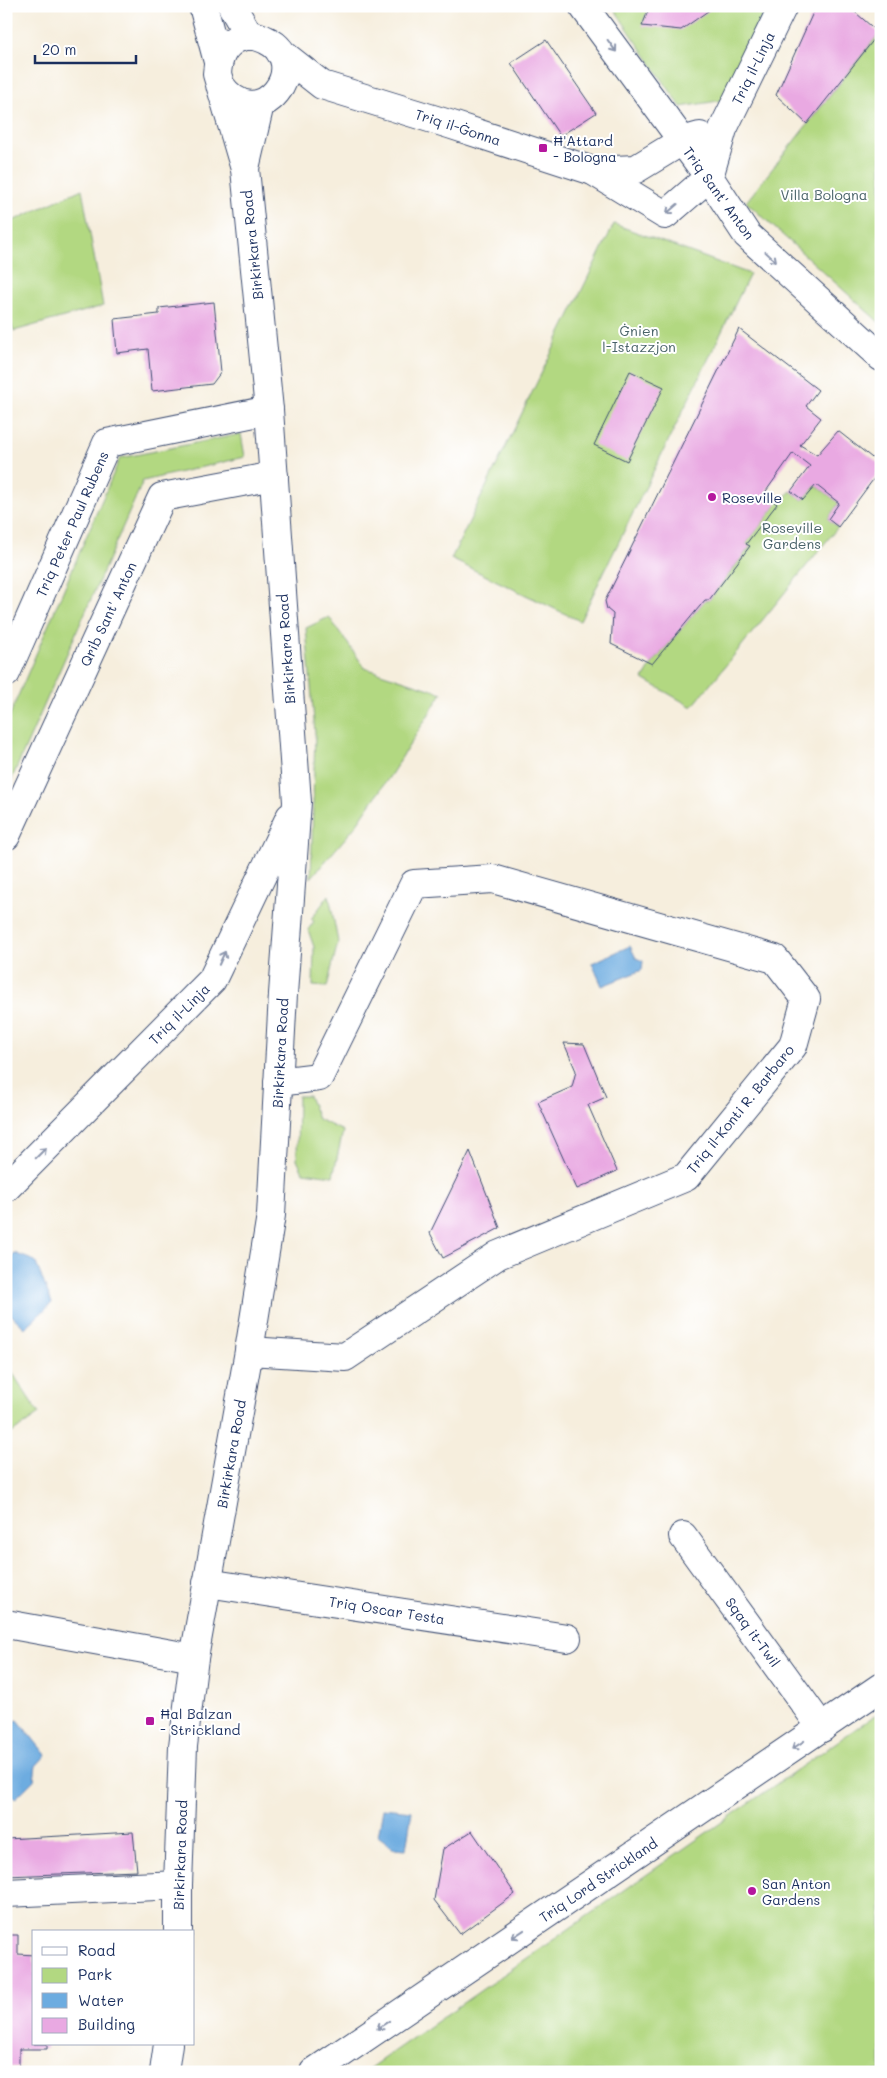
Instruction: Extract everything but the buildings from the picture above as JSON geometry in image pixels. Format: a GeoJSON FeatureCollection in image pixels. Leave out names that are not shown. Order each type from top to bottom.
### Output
{"type":"FeatureCollection","features":[{"type":"Feature","properties":{"kind":"street","name":"Birkirkara Road"},"geometry":{"type":"LineString","coordinates":[[178,1930],[183,1746],[194,1658],[250,1351],[271,1215],[297,802],[269,410],[245,169],[203,6]]}},
{"type":"Feature","properties":{"kind":"street"},"geometry":{"type":"LineString","coordinates":[[232,6],[249,36]]}},
{"type":"Feature","properties":{"kind":"street","name":"Triq Sant' Anton"},"geometry":{"type":"LineString","coordinates":[[583,6],[709,177],[747,236],[881,357]]}},
{"type":"Feature","properties":{"kind":"street","name":"Triq il-Linja"},"geometry":{"type":"LineString","coordinates":[[709,177],[723,129],[783,6]]}},
{"type":"Feature","properties":{"kind":"street"},"geometry":{"type":"LineString","coordinates":[[269,97],[237,102],[227,95],[219,74],[222,52],[229,44],[239,38],[249,36],[260,37],[270,42],[280,52]]}},
{"type":"Feature","properties":{"kind":"street","name":"Birkirkara Road"},"geometry":{"type":"LineString","coordinates":[[245,169],[269,97],[284,81],[286,70],[284,59],[280,52]]}},
{"type":"Feature","properties":{"kind":"street","name":"Triq il-Ġonna"},"geometry":{"type":"LineString","coordinates":[[280,52],[322,85],[449,124],[593,172],[665,215],[709,177]]}},
{"type":"Feature","properties":{"kind":"street","name":"Triq il-Ġonna"},"geometry":{"type":"LineString","coordinates":[[269,97],[322,85]]}},
{"type":"Feature","properties":{"kind":"street"},"geometry":{"type":"LineString","coordinates":[[682,141],[723,129]]}},
{"type":"Feature","properties":{"kind":"street","name":"Triq il-Ġonna"},"geometry":{"type":"LineString","coordinates":[[593,172],[636,170],[682,141]]}},
{"type":"Feature","properties":{"kind":"street","name":"Triq Peter Paul Rubens"},"geometry":{"type":"LineString","coordinates":[[6,673],[107,443],[269,410]]}},
{"type":"Feature","properties":{"kind":"street","name":"Qrib Sant' Anton"},"geometry":{"type":"LineString","coordinates":[[6,836],[162,497],[274,476]]}},
{"type":"Feature","properties":{"kind":"street","name":"Triq il-Linja"},"geometry":{"type":"LineString","coordinates":[[6,1188],[212,980],[297,802]]}},
{"type":"Feature","properties":{"kind":"street","name":"Triq il-Konti R. Barbaro"},"geometry":{"type":"LineString","coordinates":[[250,1351],[345,1357],[498,1255],[686,1177],[793,1046],[806,999],[775,960],[493,879],[414,884],[319,1077],[278,1082]]}},
{"type":"Feature","properties":{"kind":"street","name":"Sqaq it-Twil"},"geometry":{"type":"LineString","coordinates":[[683,1536],[822,1728]]}},
{"type":"Feature","properties":{"kind":"street","name":"Triq Oscar Testa"},"geometry":{"type":"LineString","coordinates":[[207,1583],[567,1638]]}},
{"type":"Feature","properties":{"kind":"street"},"geometry":{"type":"LineString","coordinates":[[6,1624],[194,1658]]}},
{"type":"Feature","properties":{"kind":"street","name":"Triq Lord Strickland"},"geometry":{"type":"LineString","coordinates":[[314,2072],[881,1687]]}},
{"type":"Feature","properties":{"kind":"street"},"geometry":{"type":"LineString","coordinates":[[6,1893],[178,1885]]}},
{"type":"Feature","properties":{"kind":"green space"},"geometry":{"type":"Polygon","coordinates":[[[612,6],[767,6],[724,100],[681,107],[612,6]]]}},
{"type":"Feature","properties":{"kind":"green space","name":"Villa Bologna"},"geometry":{"type":"Polygon","coordinates":[[[881,31],[881,324],[746,202],[881,31]]]}},
{"type":"Feature","properties":{"kind":"green space"},"geometry":{"type":"Polygon","coordinates":[[[82,189],[103,306],[14,331],[6,313],[6,224],[82,189]]]}},
{"type":"Feature","properties":{"kind":"green space","name":"Ġnien l-Istazzjon"},"geometry":{"type":"Polygon","coordinates":[[[614,224],[750,274],[580,621],[451,559],[614,224]]]}},
{"type":"Feature","properties":{"kind":"green space"},"geometry":{"type":"Polygon","coordinates":[[[241,434],[245,457],[143,481],[6,792],[6,724],[120,458],[241,434]]]}},
{"type":"Feature","properties":{"kind":"green space","name":"Roseville Gardens"},"geometry":{"type":"Polygon","coordinates":[[[816,485],[839,503],[828,519],[838,527],[692,707],[643,679],[652,664],[705,600],[709,600],[750,547],[746,544],[777,504],[791,491],[803,500],[816,485]]]}},
{"type":"Feature","properties":{"kind":"green space"},"geometry":{"type":"Polygon","coordinates":[[[329,617],[365,668],[442,693],[392,773],[354,828],[311,878],[315,733],[306,628],[329,617]]]}},
{"type":"Feature","properties":{"kind":"green space"},"geometry":{"type":"Polygon","coordinates":[[[329,895],[338,942],[327,987],[313,986],[314,947],[308,930],[314,921],[311,919],[329,895]]]}},
{"type":"Feature","properties":{"kind":"green space"},"geometry":{"type":"Polygon","coordinates":[[[298,1096],[309,1096],[318,1119],[343,1131],[333,1176],[303,1172],[297,1159],[298,1096]]]}},
{"type":"Feature","properties":{"kind":"green space"},"geometry":{"type":"Polygon","coordinates":[[[6,1363],[39,1414],[6,1437],[6,1363]]]}},
{"type":"Feature","properties":{"kind":"green space","name":"San Anton Gardens"},"geometry":{"type":"Polygon","coordinates":[[[881,1711],[881,2072],[364,2072],[881,1711]]]}},
{"type":"Feature","properties":{"kind":"water"},"geometry":{"type":"Polygon","coordinates":[[[630,946],[636,958],[643,961],[642,970],[602,986],[592,963],[630,946]]]}},
{"type":"Feature","properties":{"kind":"water"},"geometry":{"type":"Polygon","coordinates":[[[14,1253],[35,1261],[52,1303],[25,1328],[6,1310],[6,1268],[14,1253]]]}},
{"type":"Feature","properties":{"kind":"water"},"geometry":{"type":"Polygon","coordinates":[[[18,1720],[46,1755],[36,1766],[34,1780],[16,1798],[6,1795],[6,1723],[18,1720]]]}},
{"type":"Feature","properties":{"kind":"water"},"geometry":{"type":"Polygon","coordinates":[[[383,1808],[412,1811],[406,1849],[394,1848],[378,1836],[383,1808]]]}},
{"type":"Feature","properties":{"kind":"place","name":"Ħ'Attard - Bologna"},"geometry":{"type":"Point","coordinates":[543,148]}},
{"type":"Feature","properties":{"kind":"place","name":"Roseville"},"geometry":{"type":"Point","coordinates":[712,497]}},
{"type":"Feature","properties":{"kind":"place","name":"Ħal Balzan - Strickland"},"geometry":{"type":"Point","coordinates":[150,1721]}},
{"type":"Feature","properties":{"kind":"place","name":"San Anton Gardens"},"geometry":{"type":"Point","coordinates":[752,1891]}}]}
